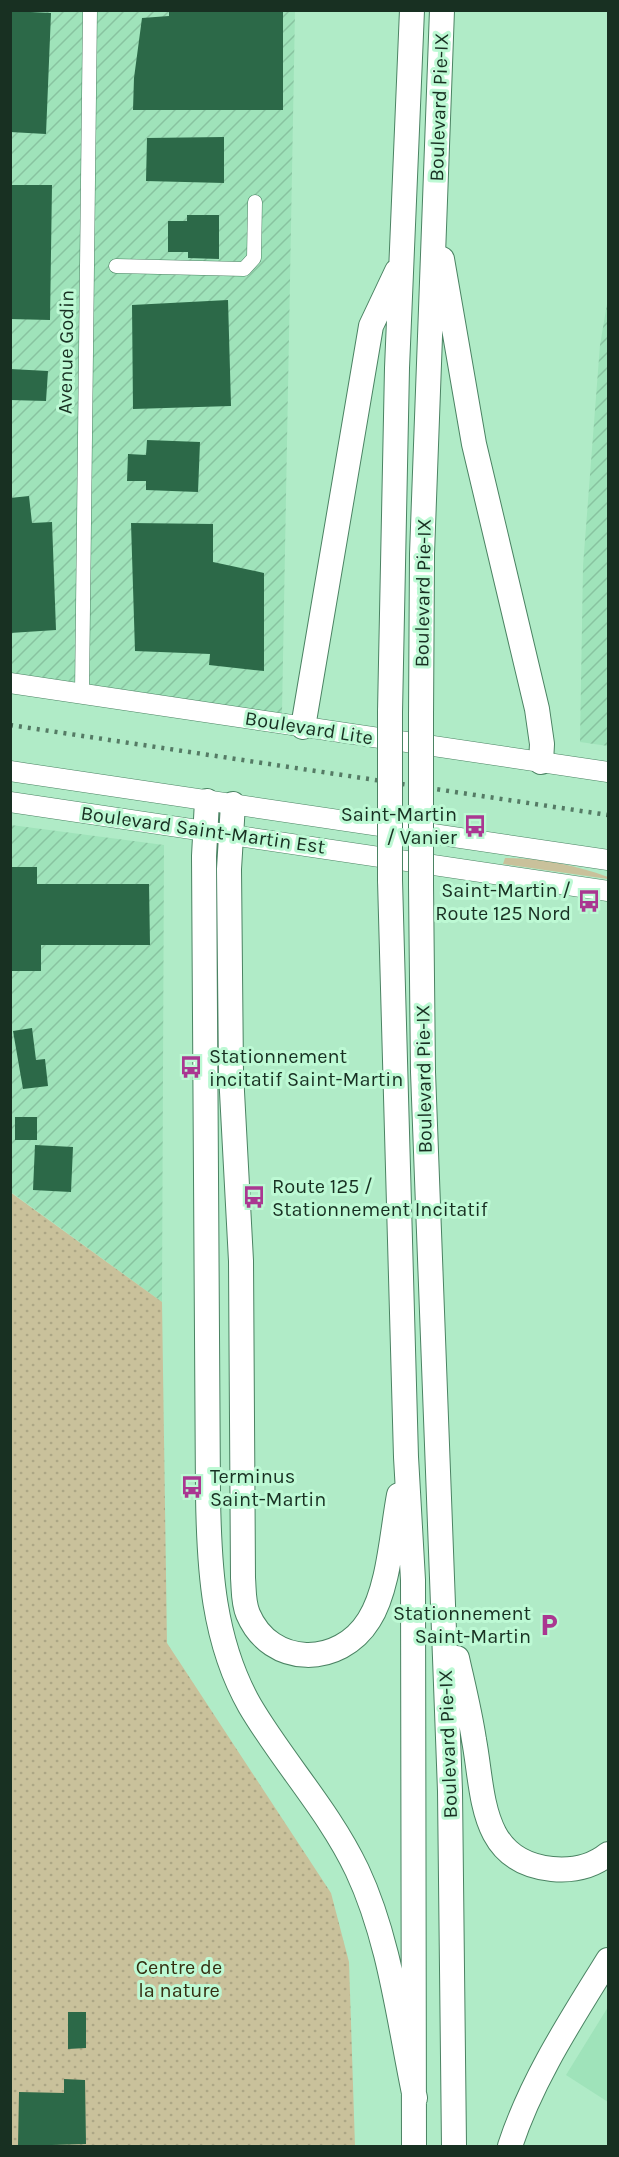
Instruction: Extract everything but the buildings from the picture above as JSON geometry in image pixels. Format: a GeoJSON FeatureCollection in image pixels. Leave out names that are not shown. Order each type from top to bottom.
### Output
{"type":"FeatureCollection","features":[{"type":"Feature","properties":{"kind":"highway","name":"Boulevard Pie-IX"},"geometry":{"type":"LineString","coordinates":[[412,10],[402,261],[390,712],[390,880],[406,1457],[413,1614],[414,2146]]}},
{"type":"Feature","properties":{"kind":"highway","name":"Boulevard Pie-IX"},"geometry":{"type":"LineString","coordinates":[[442,10],[422,554],[421,717],[423,1072],[450,1791],[454,2146]]}},
{"type":"Feature","properties":{"kind":"highway"},"geometry":{"type":"LineString","coordinates":[[434,219],[474,444],[537,709],[541,737],[541,762]]}},
{"type":"Feature","properties":{"kind":"highway"},"geometry":{"type":"LineString","coordinates":[[303,727],[371,326],[402,261]]}},
{"type":"Feature","properties":{"kind":"highway"},"geometry":{"type":"LineString","coordinates":[[207,801],[205,830],[207,1495],[213,1596],[226,1652],[249,1704],[347,1851],[368,1897],[381,1936],[415,2098]]}},
{"type":"Feature","properties":{"kind":"highway"},"geometry":{"type":"LineString","coordinates":[[232,804],[231,1072],[241,1261],[240,1399],[244,1592],[251,1620],[271,1643],[291,1653],[317,1656],[345,1646],[365,1627],[376,1607],[381,1590],[406,1457]]}},
{"type":"Feature","properties":{"kind":"highway"},"geometry":{"type":"LineString","coordinates":[[444,1594],[475,1741],[483,1803],[492,1831],[518,1857],[546,1868],[581,1868],[609,1854]]}},
{"type":"Feature","properties":{"kind":"highway"},"geometry":{"type":"LineString","coordinates":[[510,2146],[526,2102],[548,2059],[609,1960]]}},
{"type":"Feature","properties":{"kind":"main road","name":"Boulevard Lite"},"geometry":{"type":"LineString","coordinates":[[10,683],[609,772]]}},
{"type":"Feature","properties":{"kind":"main road","name":"Boulevard Saint-Martin Est"},"geometry":{"type":"LineString","coordinates":[[10,771],[609,860]]}},
{"type":"Feature","properties":{"kind":"main road","name":"Boulevard Saint-Martin Est"},"geometry":{"type":"LineString","coordinates":[[10,802],[609,891]]}},
{"type":"Feature","properties":{"kind":"street","name":"Avenue Godin"},"geometry":{"type":"LineString","coordinates":[[82,693],[90,10]]}},
{"type":"Feature","properties":{"kind":"street"},"geometry":{"type":"LineString","coordinates":[[117,266],[244,269],[254,258],[255,202]]}},
{"type":"Feature","properties":{"kind":"shaded area"},"geometry":{"type":"Polygon","coordinates":[[[10,11],[295,11],[282,713],[82,693],[11,683],[10,11]]]}},
{"type":"Feature","properties":{"kind":"shaded area"},"geometry":{"type":"Polygon","coordinates":[[[608,298],[608,746],[580,742],[583,566],[600,345],[608,298]]]}},
{"type":"Feature","properties":{"kind":"shaded area"},"geometry":{"type":"Polygon","coordinates":[[[11,825],[164,845],[162,1302],[11,1192],[11,825]]]}},
{"type":"Feature","properties":{"kind":"shaded area"},"geometry":{"type":"Polygon","coordinates":[[[608,2007],[608,2102],[566,2075],[608,2007]]]}},
{"type":"Feature","properties":{"kind":"green space"},"geometry":{"type":"Polygon","coordinates":[[[505,858],[558,863],[596,873],[608,879],[503,864],[505,858]]]}},
{"type":"Feature","properties":{"kind":"green space","name":"Centre de la nature"},"geometry":{"type":"Polygon","coordinates":[[[10,1192],[162,1302],[167,1643],[331,1893],[349,1962],[355,2146],[11,2146],[10,1192]]]}},
{"type":"Feature","properties":{"kind":"railway"},"geometry":{"type":"LineString","coordinates":[[10,725],[608,815]]}},
{"type":"Feature","properties":{"kind":"place","name":"Saint-Martin / Vanier"},"geometry":{"type":"Point","coordinates":[475,826]}},
{"type":"Feature","properties":{"kind":"place","name":"Saint-Martin / Route 125 Nord"},"geometry":{"type":"Point","coordinates":[589,901]}},
{"type":"Feature","properties":{"kind":"place","name":"Stationnement incitatif Saint-Martin"},"geometry":{"type":"Point","coordinates":[191,1067]}},
{"type":"Feature","properties":{"kind":"place","name":"Route 125 / Stationnement Incitatif"},"geometry":{"type":"Point","coordinates":[254,1197]}},
{"type":"Feature","properties":{"kind":"place","name":"Terminus Saint-Martin"},"geometry":{"type":"Point","coordinates":[192,1487]}},
{"type":"Feature","properties":{"kind":"place","name":"Stationnement Saint-Martin"},"geometry":{"type":"Point","coordinates":[549,1625]}}]}
